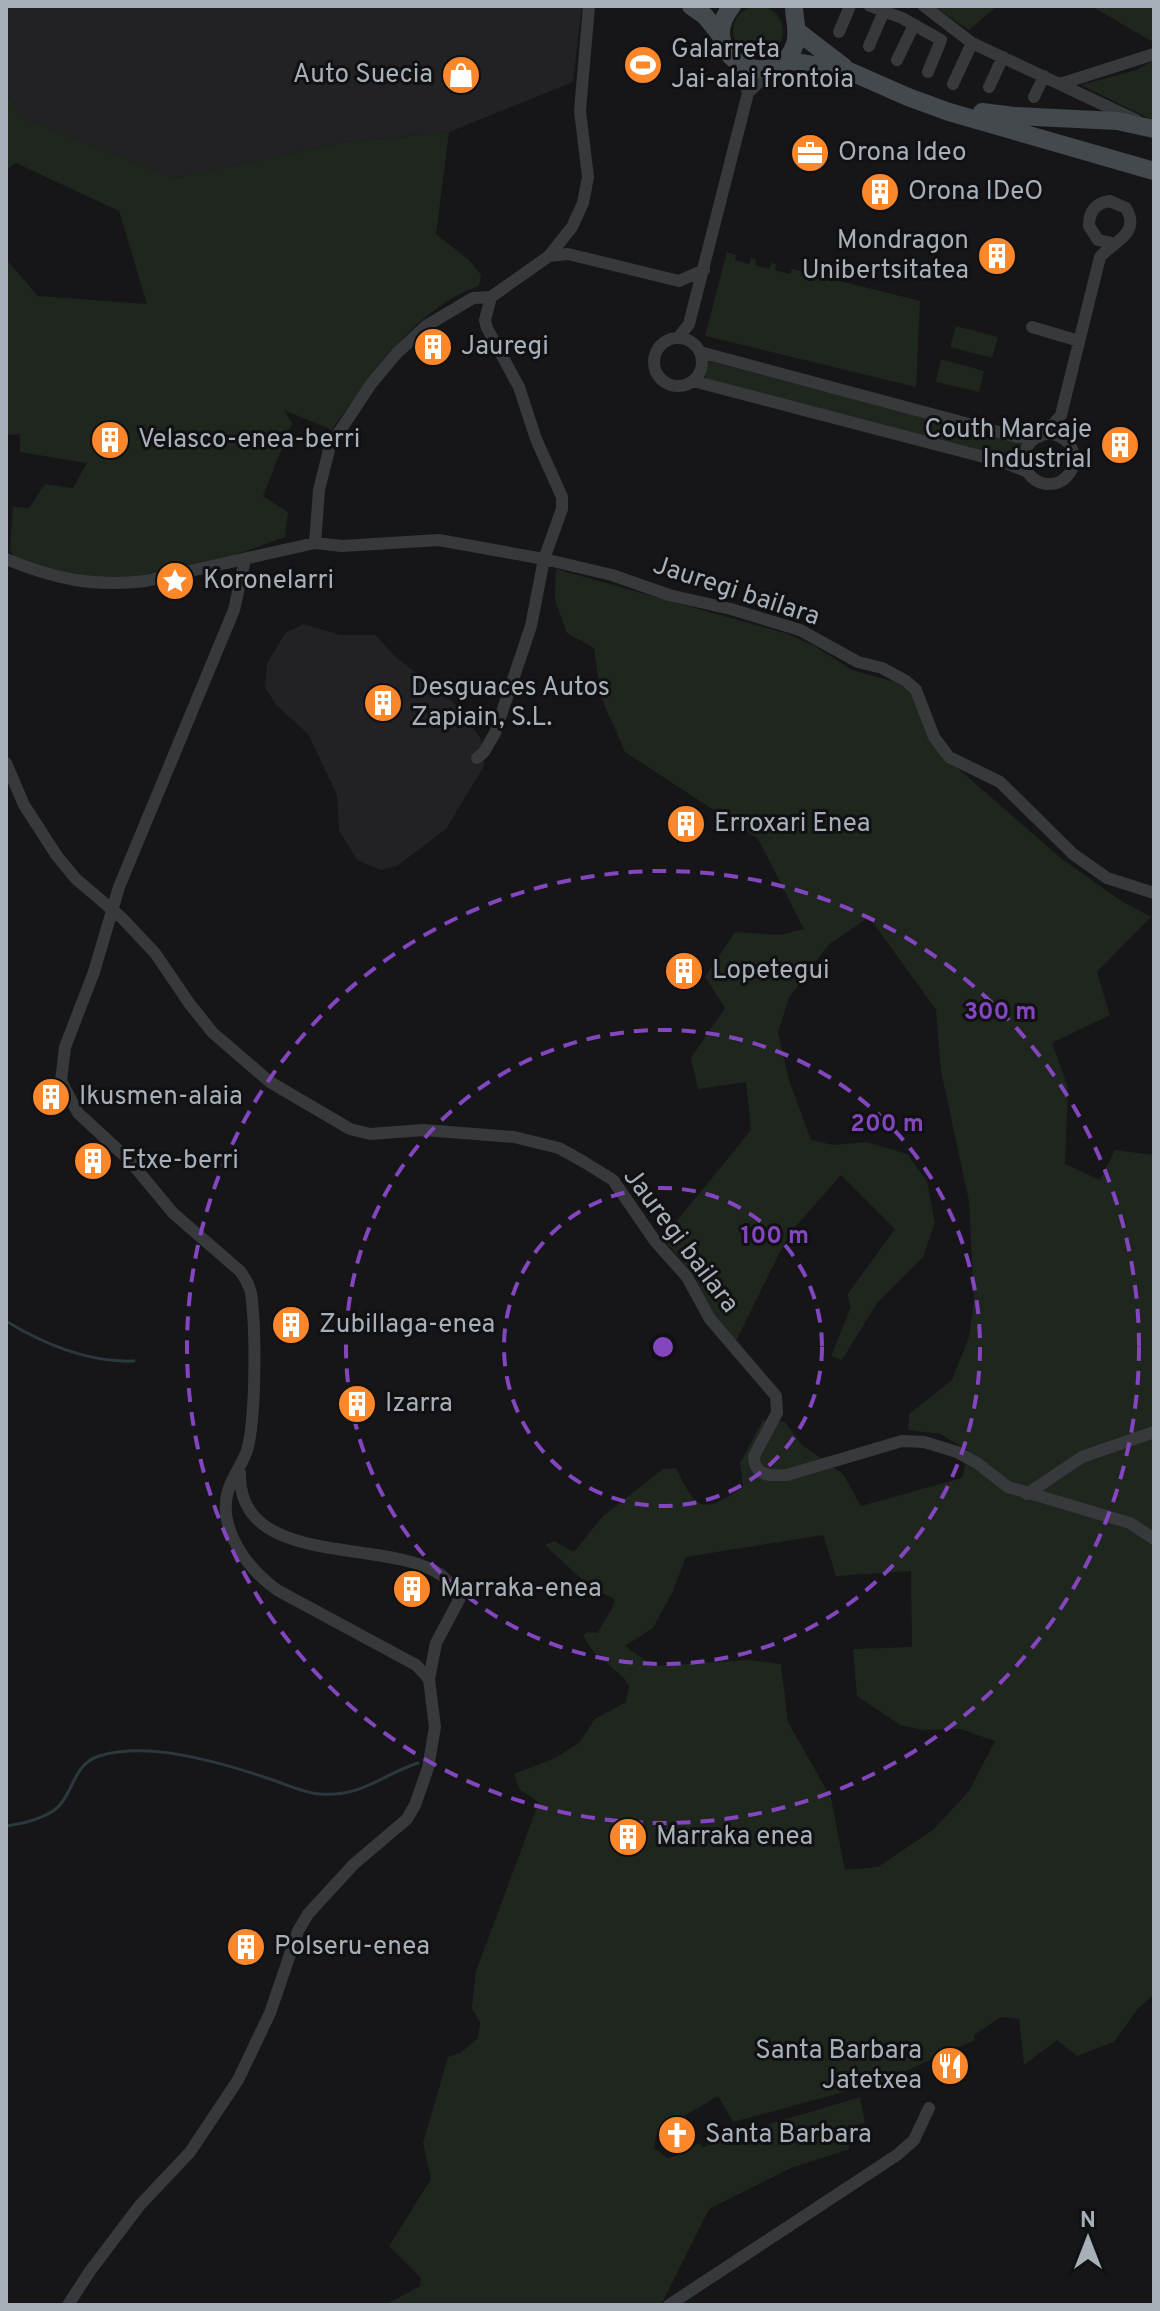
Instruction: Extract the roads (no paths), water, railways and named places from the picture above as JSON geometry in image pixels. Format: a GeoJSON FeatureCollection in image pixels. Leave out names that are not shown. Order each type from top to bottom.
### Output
{"type":"FeatureCollection","features":[{"type":"Feature","properties":{"kind":"main road"},"geometry":{"type":"LineString","coordinates":[[691,6],[705,16],[721,36]]}},
{"type":"Feature","properties":{"kind":"main road"},"geometry":{"type":"LineString","coordinates":[[732,6],[722,24],[721,36],[724,47],[740,65],[752,69],[780,63],[849,71],[949,112],[1154,171]]}},
{"type":"Feature","properties":{"kind":"main road"},"geometry":{"type":"LineString","coordinates":[[780,63],[792,51],[793,15]]}},
{"type":"Feature","properties":{"kind":"main road"},"geometry":{"type":"LineString","coordinates":[[793,15],[849,71]]}},
{"type":"Feature","properties":{"kind":"main road"},"geometry":{"type":"LineString","coordinates":[[908,97],[1014,116],[1117,121],[1152,128]]}},
{"type":"Feature","properties":{"kind":"street"},"geometry":{"type":"LineString","coordinates":[[315,543],[319,490],[330,446],[371,384],[397,353],[426,326],[473,298],[491,297],[549,256],[583,203],[588,177],[580,111],[589,6]]}},
{"type":"Feature","properties":{"kind":"street"},"geometry":{"type":"LineString","coordinates":[[839,32],[850,6]]}},
{"type":"Feature","properties":{"kind":"street"},"geometry":{"type":"LineString","coordinates":[[870,6],[906,16],[941,40],[928,72]]}},
{"type":"Feature","properties":{"kind":"street"},"geometry":{"type":"LineString","coordinates":[[924,6],[972,43],[1152,128]]}},
{"type":"Feature","properties":{"kind":"street"},"geometry":{"type":"LineString","coordinates":[[869,46],[884,11]]}},
{"type":"Feature","properties":{"kind":"street"},"geometry":{"type":"LineString","coordinates":[[897,60],[906,16]]}},
{"type":"Feature","properties":{"kind":"street"},"geometry":{"type":"LineString","coordinates":[[953,84],[972,43]]}},
{"type":"Feature","properties":{"kind":"street"},"geometry":{"type":"LineString","coordinates":[[1060,84],[1154,54]]}},
{"type":"Feature","properties":{"kind":"street"},"geometry":{"type":"LineString","coordinates":[[989,87],[1003,57]]}},
{"type":"Feature","properties":{"kind":"street"},"geometry":{"type":"LineString","coordinates":[[748,93],[780,63]]}},
{"type":"Feature","properties":{"kind":"street"},"geometry":{"type":"LineString","coordinates":[[740,65],[748,93],[689,326],[678,338],[666,341],[655,355],[655,366],[663,380],[679,386],[693,381],[1003,462],[1028,472],[1041,483],[1050,484],[1064,479],[1073,466],[1074,457],[1058,420]]}},
{"type":"Feature","properties":{"kind":"street"},"geometry":{"type":"LineString","coordinates":[[1034,97],[1044,76]]}},
{"type":"Feature","properties":{"kind":"street"},"geometry":{"type":"LineString","coordinates":[[1028,472],[1024,463],[1029,444],[1058,420],[1100,257],[1112,243],[1126,236],[1131,221],[1126,208],[1116,202],[1103,202],[1091,212],[1089,226],[1100,257]]}},
{"type":"Feature","properties":{"kind":"street"},"geometry":{"type":"LineString","coordinates":[[566,233],[566,253]]}},
{"type":"Feature","properties":{"kind":"street"},"geometry":{"type":"LineString","coordinates":[[1095,236],[1103,242],[1112,243]]}},
{"type":"Feature","properties":{"kind":"street"},"geometry":{"type":"LineString","coordinates":[[549,256],[566,253],[679,281],[704,270]]}},
{"type":"Feature","properties":{"kind":"street"},"geometry":{"type":"LineString","coordinates":[[679,281],[693,310]]}},
{"type":"Feature","properties":{"kind":"street"},"geometry":{"type":"LineString","coordinates":[[477,758],[495,733],[531,626],[544,559],[559,521],[562,497],[536,439],[519,387],[487,328],[485,320],[491,297]]}},
{"type":"Feature","properties":{"kind":"street"},"geometry":{"type":"LineString","coordinates":[[689,326],[701,368],[693,381]]}},
{"type":"Feature","properties":{"kind":"street"},"geometry":{"type":"LineString","coordinates":[[1032,327],[1079,341]]}},
{"type":"Feature","properties":{"kind":"street"},"geometry":{"type":"LineString","coordinates":[[678,338],[696,348],[1017,437],[1054,435],[1065,441]]}},
{"type":"Feature","properties":{"kind":"street","name":"Jauregi bailara"},"geometry":{"type":"LineString","coordinates":[[6,559],[73,582],[122,584],[315,543],[342,546],[439,540],[612,575],[669,595],[731,609],[800,630],[858,662],[882,668],[906,681],[916,690],[934,737],[949,757],[1000,782],[1085,862],[1107,878],[1154,893]]}},
{"type":"Feature","properties":{"kind":"street"},"geometry":{"type":"LineString","coordinates":[[245,560],[234,610],[129,862],[94,972],[65,1047],[61,1081],[78,1113],[129,1160],[173,1213],[247,1280],[253,1372],[251,1434],[240,1470],[229,1488],[226,1522],[250,1564],[261,1579],[277,1590],[384,1646],[416,1665],[429,1679]]}},
{"type":"Feature","properties":{"kind":"street","name":"Jauregi bailara"},"geometry":{"type":"LineString","coordinates":[[6,763],[24,805],[76,879],[122,918],[155,953],[213,1033],[270,1082],[350,1129],[370,1134],[424,1130],[471,1132],[537,1141],[559,1148],[613,1180],[655,1241],[687,1277],[710,1319],[776,1396],[777,1413],[754,1456],[758,1471],[768,1476],[787,1475],[902,1441],[924,1442],[957,1452],[1008,1487],[1130,1523],[1154,1539]]}},
{"type":"Feature","properties":{"kind":"street"},"geometry":{"type":"LineString","coordinates":[[1027,1494],[1082,1457],[1154,1432]]}},
{"type":"Feature","properties":{"kind":"street"},"geometry":{"type":"LineString","coordinates":[[68,2305],[140,2205],[190,2152],[238,2080],[270,2013],[298,1931],[308,1914],[354,1864],[407,1819],[428,1768],[434,1743],[433,1694],[429,1679],[436,1643],[459,1600],[444,1576],[405,1560],[281,1536],[260,1521],[248,1506],[240,1486],[240,1470]]}},
{"type":"Feature","properties":{"kind":"street"},"geometry":{"type":"LineString","coordinates":[[669,2305],[897,2155],[914,2140],[929,2108]]}},
{"type":"Feature","properties":{"kind":"waterway"},"geometry":{"type":"LineString","coordinates":[[6,1321],[67,1350],[101,1359],[134,1361]]}},
{"type":"Feature","properties":{"kind":"waterway"},"geometry":{"type":"LineString","coordinates":[[6,1826],[30,1821],[53,1811],[65,1798],[83,1766],[99,1756],[119,1752],[184,1755],[320,1794],[360,1789],[418,1763]]}},
{"type":"Feature","properties":{"kind":"place","name":"Galarreta Jai-alai frontoia"},"geometry":{"type":"Point","coordinates":[643,65]}},
{"type":"Feature","properties":{"kind":"place","name":"Auto Suecia"},"geometry":{"type":"Point","coordinates":[461,75]}},
{"type":"Feature","properties":{"kind":"place","name":"Orona Ideo"},"geometry":{"type":"Point","coordinates":[810,153]}},
{"type":"Feature","properties":{"kind":"place","name":"Orona IDeO"},"geometry":{"type":"Point","coordinates":[880,192]}},
{"type":"Feature","properties":{"kind":"place","name":"Mondragon Unibertsitatea"},"geometry":{"type":"Point","coordinates":[997,256]}},
{"type":"Feature","properties":{"kind":"place","name":"Jauregi"},"geometry":{"type":"Point","coordinates":[433,347]}},
{"type":"Feature","properties":{"kind":"place","name":"Velasco-enea-berri"},"geometry":{"type":"Point","coordinates":[110,440]}},
{"type":"Feature","properties":{"kind":"place","name":"Couth Marcaje Industrial"},"geometry":{"type":"Point","coordinates":[1120,445]}},
{"type":"Feature","properties":{"kind":"place","name":"Koronelarri"},"geometry":{"type":"Point","coordinates":[175,581]}},
{"type":"Feature","properties":{"kind":"place","name":"Desguaces Autos Zapiain, S.L."},"geometry":{"type":"Point","coordinates":[383,703]}},
{"type":"Feature","properties":{"kind":"place","name":"Erroxari Enea"},"geometry":{"type":"Point","coordinates":[686,824]}},
{"type":"Feature","properties":{"kind":"place","name":"Lopetegui"},"geometry":{"type":"Point","coordinates":[684,971]}},
{"type":"Feature","properties":{"kind":"place","name":"Ikusmen-alaia"},"geometry":{"type":"Point","coordinates":[51,1097]}},
{"type":"Feature","properties":{"kind":"place","name":"Etxe-berri"},"geometry":{"type":"Point","coordinates":[93,1161]}},
{"type":"Feature","properties":{"kind":"place","name":"Zubillaga-enea"},"geometry":{"type":"Point","coordinates":[291,1325]}},
{"type":"Feature","properties":{"kind":"place","name":"Izarra"},"geometry":{"type":"Point","coordinates":[357,1404]}},
{"type":"Feature","properties":{"kind":"place","name":"Marraka-enea"},"geometry":{"type":"Point","coordinates":[412,1589]}},
{"type":"Feature","properties":{"kind":"place","name":"Marraka enea"},"geometry":{"type":"Point","coordinates":[628,1837]}},
{"type":"Feature","properties":{"kind":"place","name":"Polseru-enea"},"geometry":{"type":"Point","coordinates":[246,1947]}},
{"type":"Feature","properties":{"kind":"place","name":"Santa Barbara Jatetxea"},"geometry":{"type":"Point","coordinates":[950,2066]}},
{"type":"Feature","properties":{"kind":"place","name":"Santa Barbara"},"geometry":{"type":"Point","coordinates":[677,2135]}}]}
